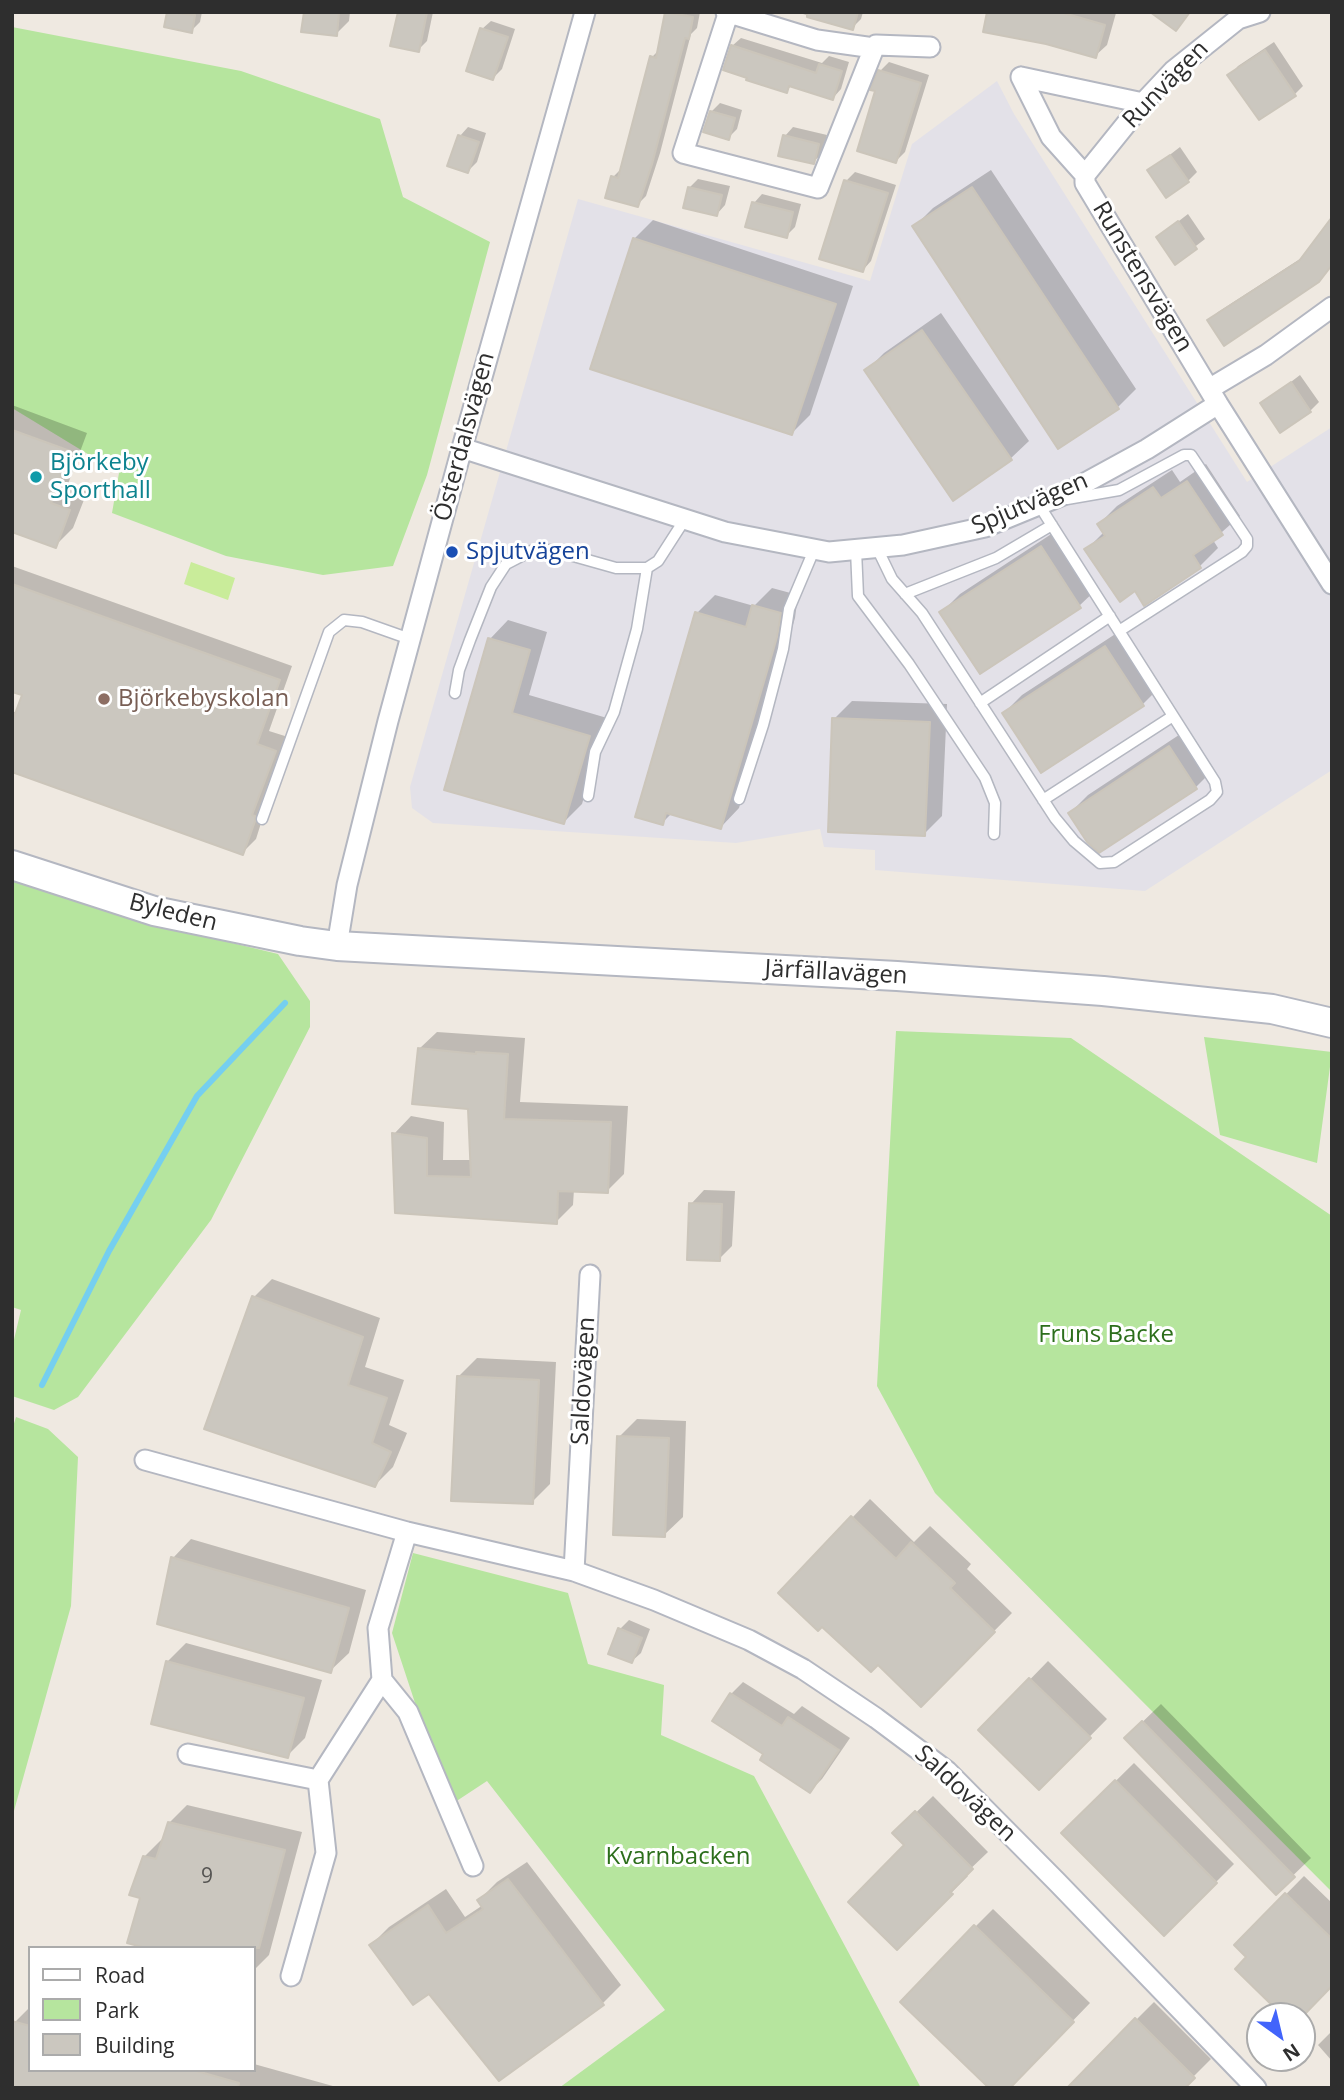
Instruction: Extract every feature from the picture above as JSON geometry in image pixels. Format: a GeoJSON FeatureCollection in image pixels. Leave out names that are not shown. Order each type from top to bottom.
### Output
{"type":"FeatureCollection","features":[{"type":"Feature","properties":{"kind":"street","name":"Österdalsvägen"},"geometry":{"type":"LineString","coordinates":[[337,946],[347,885],[410,639],[585,12]]}},
{"type":"Feature","properties":{"kind":"street","name":"Runvägen"},"geometry":{"type":"LineString","coordinates":[[1085,175],[1143,103],[1173,71],[1238,19],[1260,12]]}},
{"type":"Feature","properties":{"kind":"street"},"geometry":{"type":"LineString","coordinates":[[874,48],[817,40],[727,13],[683,153],[818,188],[876,45],[930,47]]}},
{"type":"Feature","properties":{"kind":"street","name":"Runstensvägen"},"geometry":{"type":"LineString","coordinates":[[1143,103],[1021,77],[1051,137],[1085,175],[1084,183],[1213,397],[1332,584]]}},
{"type":"Feature","properties":{"kind":"street","name":"Spjutvägen"},"geometry":{"type":"LineString","coordinates":[[462,448],[725,532],[829,552],[903,545],[985,527],[1063,495],[1147,449],[1332,306]]}},
{"type":"Feature","properties":{"kind":"street","name":"Byleden"},"geometry":{"type":"LineString","coordinates":[[12,865],[154,911],[300,942],[337,946]]}},
{"type":"Feature","properties":{"kind":"street","name":"Järfällavägen"},"geometry":{"type":"LineString","coordinates":[[337,946],[883,975],[1103,991],[1272,1009],[1332,1023]]}},
{"type":"Feature","properties":{"kind":"street","name":"Saldovägen"},"geometry":{"type":"LineString","coordinates":[[574,1571],[590,1275]]}},
{"type":"Feature","properties":{"kind":"street","name":"Saldovägen"},"geometry":{"type":"LineString","coordinates":[[145,1460],[407,1532],[574,1571],[654,1600],[748,1640],[781,1658],[876,1718],[947,1771],[1086,1911],[1255,2088]]}},
{"type":"Feature","properties":{"kind":"street"},"geometry":{"type":"LineString","coordinates":[[407,1532],[378,1628],[382,1680],[408,1712],[473,1866]]}},
{"type":"Feature","properties":{"kind":"street"},"geometry":{"type":"LineString","coordinates":[[291,1976],[327,1853],[318,1780],[382,1680]]}},
{"type":"Feature","properties":{"kind":"street"},"geometry":{"type":"LineString","coordinates":[[188,1754],[318,1780]]}},
{"type":"Feature","properties":{"kind":"lane"},"geometry":{"type":"LineString","coordinates":[[1063,495],[1068,499],[1119,490],[1184,455],[1191,456],[1247,539],[1247,546],[1242,552],[1119,631]]}},
{"type":"Feature","properties":{"kind":"lane"},"geometry":{"type":"LineString","coordinates":[[877,548],[892,579],[922,613],[1043,800],[1074,841],[1100,863],[1114,862],[1200,807],[1217,792],[1215,782],[1039,505]]}},
{"type":"Feature","properties":{"kind":"lane"},"geometry":{"type":"LineString","coordinates":[[455,693],[459,670],[470,640],[491,587],[506,564],[531,551],[552,550],[616,568],[647,568],[658,561],[685,520]]}},
{"type":"Feature","properties":{"kind":"lane"},"geometry":{"type":"LineString","coordinates":[[905,594],[996,558],[1052,525]]}},
{"type":"Feature","properties":{"kind":"lane"},"geometry":{"type":"LineString","coordinates":[[739,799],[763,725],[783,649],[789,609],[814,550]]}},
{"type":"Feature","properties":{"kind":"lane"},"geometry":{"type":"LineString","coordinates":[[856,550],[858,596],[909,664],[985,778],[995,803],[994,834]]}},
{"type":"Feature","properties":{"kind":"lane"},"geometry":{"type":"LineString","coordinates":[[588,796],[595,752],[614,712],[637,629],[647,568]]}},
{"type":"Feature","properties":{"kind":"lane"},"geometry":{"type":"LineString","coordinates":[[980,703],[1110,616]]}},
{"type":"Feature","properties":{"kind":"lane"},"geometry":{"type":"LineString","coordinates":[[262,819],[329,632],[344,620],[362,622],[410,639]]}},
{"type":"Feature","properties":{"kind":"lane"},"geometry":{"type":"LineString","coordinates":[[1043,800],[1173,716]]}},
{"type":"Feature","properties":{"kind":"shaded area"},"geometry":{"type":"Polygon","coordinates":[[[997,81],[1014,114],[1247,482],[1332,427],[1332,770],[1145,891],[875,870],[875,850],[824,847],[820,829],[736,843],[433,823],[412,808],[410,787],[578,199],[870,281],[912,144],[997,81]]]}},
{"type":"Feature","properties":{"kind":"green space"},"geometry":{"type":"Polygon","coordinates":[[[12,27],[241,71],[380,119],[403,197],[490,242],[427,475],[393,566],[323,575],[226,556],[112,513],[119,473],[12,408],[12,27]]]}},
{"type":"Feature","properties":{"kind":"green space"},"geometry":{"type":"Polygon","coordinates":[[[191,562],[235,578],[228,600],[184,584],[191,562]]]}},
{"type":"Feature","properties":{"kind":"green space"},"geometry":{"type":"Polygon","coordinates":[[[12,876],[129,918],[278,954],[310,1001],[310,1027],[211,1220],[78,1397],[54,1410],[12,1396],[12,1348],[21,1310],[12,1307],[12,876]]]}},
{"type":"Feature","properties":{"kind":"green space","name":"Fruns Backe"},"geometry":{"type":"Polygon","coordinates":[[[896,1031],[1071,1038],[1332,1216],[1332,1892],[935,1493],[877,1386],[896,1031]]]}},
{"type":"Feature","properties":{"kind":"green space"},"geometry":{"type":"Polygon","coordinates":[[[1204,1037],[1332,1052],[1317,1163],[1220,1135],[1204,1037]]]}},
{"type":"Feature","properties":{"kind":"green space"},"geometry":{"type":"Polygon","coordinates":[[[16,1417],[48,1429],[78,1457],[71,1606],[12,1818],[12,1430],[16,1417]]]}},
{"type":"Feature","properties":{"kind":"green space","name":"Kvarnbacken"},"geometry":{"type":"Polygon","coordinates":[[[413,1553],[568,1593],[588,1664],[664,1685],[661,1735],[754,1776],[921,2088],[559,2088],[665,2010],[487,1781],[449,1806],[392,1633],[413,1553]]]}},
{"type":"Feature","properties":{"kind":"building"},"geometry":{"type":"Polygon","coordinates":[[[167,12],[195,15],[192,33],[164,27],[167,12]]]}},
{"type":"Feature","properties":{"kind":"building"},"geometry":{"type":"Polygon","coordinates":[[[304,12],[339,12],[337,36],[301,32],[304,12]]]}},
{"type":"Feature","properties":{"kind":"building"},"geometry":{"type":"Polygon","coordinates":[[[398,12],[427,12],[419,52],[390,46],[398,12]]]}},
{"type":"Feature","properties":{"kind":"building"},"geometry":{"type":"Polygon","coordinates":[[[665,12],[693,17],[689,39],[685,38],[638,207],[605,198],[611,176],[618,178],[650,56],[656,58],[665,12]]]}},
{"type":"Feature","properties":{"kind":"building"},"geometry":{"type":"Polygon","coordinates":[[[807,12],[858,12],[853,30],[807,17],[807,12]]]}},
{"type":"Feature","properties":{"kind":"building"},"geometry":{"type":"Polygon","coordinates":[[[987,12],[1060,12],[1105,25],[1096,58],[1046,44],[983,32],[987,12]]]}},
{"type":"Feature","properties":{"kind":"building"},"geometry":{"type":"Polygon","coordinates":[[[1150,12],[1190,12],[1176,31],[1150,12]]]}},
{"type":"Feature","properties":{"kind":"building"},"geometry":{"type":"Polygon","coordinates":[[[480,28],[508,37],[493,80],[466,71],[480,28]]]}},
{"type":"Feature","properties":{"kind":"building"},"geometry":{"type":"Polygon","coordinates":[[[731,45],[816,73],[819,64],[842,71],[833,100],[789,86],[787,93],[723,70],[731,45]]]}},
{"type":"Feature","properties":{"kind":"building"},"geometry":{"type":"Polygon","coordinates":[[[1265,50],[1296,96],[1259,120],[1227,75],[1265,50]]]}},
{"type":"Feature","properties":{"kind":"building"},"geometry":{"type":"Polygon","coordinates":[[[878,70],[921,83],[896,163],[857,151],[875,91],[870,90],[878,70]]]}},
{"type":"Feature","properties":{"kind":"building"},"geometry":{"type":"Polygon","coordinates":[[[710,111],[735,118],[729,140],[703,132],[710,111]]]}},
{"type":"Feature","properties":{"kind":"building"},"geometry":{"type":"Polygon","coordinates":[[[458,135],[479,142],[468,173],[447,166],[458,135]]]}},
{"type":"Feature","properties":{"kind":"building"},"geometry":{"type":"Polygon","coordinates":[[[783,135],[819,144],[814,164],[778,156],[783,135]]]}},
{"type":"Feature","properties":{"kind":"building"},"geometry":{"type":"Polygon","coordinates":[[[1170,155],[1189,182],[1166,198],[1147,170],[1170,155]]]}},
{"type":"Feature","properties":{"kind":"building"},"geometry":{"type":"Polygon","coordinates":[[[844,180],[888,193],[863,272],[819,259],[844,180]]]}},
{"type":"Feature","properties":{"kind":"building"},"geometry":{"type":"Polygon","coordinates":[[[688,187],[722,195],[717,216],[683,208],[688,187]]]}},
{"type":"Feature","properties":{"kind":"building"},"geometry":{"type":"Polygon","coordinates":[[[972,187],[1119,409],[1058,449],[912,226],[972,187]]]}},
{"type":"Feature","properties":{"kind":"building"},"geometry":{"type":"Polygon","coordinates":[[[752,202],[793,212],[787,238],[745,227],[752,202]]]}},
{"type":"Feature","properties":{"kind":"building"},"geometry":{"type":"Polygon","coordinates":[[[1332,217],[1332,265],[1319,282],[1224,346],[1207,320],[1299,261],[1332,217]]]}},
{"type":"Feature","properties":{"kind":"building"},"geometry":{"type":"Polygon","coordinates":[[[1178,221],[1197,249],[1175,265],[1156,237],[1178,221]]]}},
{"type":"Feature","properties":{"kind":"building"},"geometry":{"type":"Polygon","coordinates":[[[633,238],[836,304],[792,435],[590,369],[633,238]]]}},
{"type":"Feature","properties":{"kind":"building"},"geometry":{"type":"Polygon","coordinates":[[[922,330],[1012,460],[953,501],[864,370],[922,330]]]}},
{"type":"Feature","properties":{"kind":"building"},"geometry":{"type":"Polygon","coordinates":[[[1291,382],[1311,412],[1280,433],[1260,403],[1291,382]]]}},
{"type":"Feature","properties":{"kind":"building","name":"Björkeby Sporthall"},"geometry":{"type":"Polygon","coordinates":[[[12,430],[70,451],[51,503],[70,510],[56,548],[12,532],[12,430]]]}},
{"type":"Feature","properties":{"kind":"building"},"geometry":{"type":"Polygon","coordinates":[[[1187,481],[1223,535],[1193,555],[1201,568],[1144,606],[1135,591],[1120,602],[1084,549],[1105,536],[1097,524],[1153,487],[1161,498],[1187,481]]]}},
{"type":"Feature","properties":{"kind":"building"},"geometry":{"type":"Polygon","coordinates":[[[1041,546],[1081,608],[980,674],[939,612],[1041,546]]]}},
{"type":"Feature","properties":{"kind":"building"},"geometry":{"type":"Polygon","coordinates":[[[12,584],[280,680],[257,744],[276,751],[252,815],[255,816],[255,821],[243,855],[12,772],[12,722],[22,695],[12,692],[12,584]]]}},
{"type":"Feature","properties":{"kind":"building"},"geometry":{"type":"Polygon","coordinates":[[[752,605],[781,613],[777,637],[721,829],[666,813],[663,825],[635,817],[695,612],[746,627],[752,605]]]}},
{"type":"Feature","properties":{"kind":"building"},"geometry":{"type":"Polygon","coordinates":[[[488,638],[530,650],[512,713],[590,736],[564,824],[444,790],[488,638]]]}},
{"type":"Feature","properties":{"kind":"building"},"geometry":{"type":"Polygon","coordinates":[[[1105,646],[1144,706],[1041,773],[1002,713],[1105,646]]]}},
{"type":"Feature","properties":{"kind":"building"},"geometry":{"type":"Polygon","coordinates":[[[832,718],[930,722],[925,836],[828,832],[832,718]]]}},
{"type":"Feature","properties":{"kind":"building"},"geometry":{"type":"Polygon","coordinates":[[[1169,746],[1197,789],[1099,853],[1087,842],[1068,813],[1169,746]]]}},
{"type":"Feature","properties":{"kind":"building"},"geometry":{"type":"Polygon","coordinates":[[[418,1048],[476,1054],[508,1054],[504,1119],[611,1122],[608,1193],[558,1191],[557,1224],[395,1213],[392,1133],[427,1138],[427,1176],[471,1177],[468,1109],[412,1104],[418,1048]]]}},
{"type":"Feature","properties":{"kind":"building"},"geometry":{"type":"Polygon","coordinates":[[[689,1203],[722,1204],[720,1261],[687,1260],[689,1203]]]}},
{"type":"Feature","properties":{"kind":"building"},"geometry":{"type":"Polygon","coordinates":[[[252,1296],[363,1337],[348,1385],[387,1398],[372,1443],[391,1452],[375,1487],[204,1429],[252,1296]]]}},
{"type":"Feature","properties":{"kind":"building"},"geometry":{"type":"Polygon","coordinates":[[[457,1376],[539,1380],[533,1504],[451,1501],[457,1376]]]}},
{"type":"Feature","properties":{"kind":"building"},"geometry":{"type":"Polygon","coordinates":[[[617,1436],[669,1438],[665,1537],[613,1535],[617,1436]]]}},
{"type":"Feature","properties":{"kind":"building"},"geometry":{"type":"Polygon","coordinates":[[[851,1516],[896,1559],[911,1542],[955,1583],[950,1588],[995,1632],[921,1707],[878,1665],[871,1672],[822,1627],[818,1631],[778,1593],[851,1516]]]}},
{"type":"Feature","properties":{"kind":"building"},"geometry":{"type":"Polygon","coordinates":[[[171,1557],[349,1608],[331,1673],[157,1624],[171,1557]]]}},
{"type":"Feature","properties":{"kind":"building"},"geometry":{"type":"Polygon","coordinates":[[[618,1628],[642,1638],[632,1663],[608,1654],[618,1628]]]}},
{"type":"Feature","properties":{"kind":"building"},"geometry":{"type":"Polygon","coordinates":[[[166,1661],[304,1698],[288,1758],[151,1724],[166,1661]]]}},
{"type":"Feature","properties":{"kind":"building"},"geometry":{"type":"Polygon","coordinates":[[[1029,1678],[1091,1738],[1039,1790],[978,1730],[1029,1678]]]}},
{"type":"Feature","properties":{"kind":"building"},"geometry":{"type":"Polygon","coordinates":[[[730,1693],[782,1726],[788,1717],[839,1750],[810,1793],[760,1760],[763,1754],[712,1721],[730,1693]]]}},
{"type":"Feature","properties":{"kind":"building"},"geometry":{"type":"Polygon","coordinates":[[[1142,1721],[1295,1877],[1276,1895],[1124,1738],[1142,1721]]]}},
{"type":"Feature","properties":{"kind":"building"},"geometry":{"type":"Polygon","coordinates":[[[1115,1780],[1217,1883],[1164,1936],[1061,1833],[1115,1780]]]}},
{"type":"Feature","properties":{"kind":"building"},"geometry":{"type":"Polygon","coordinates":[[[915,1811],[973,1869],[950,1892],[953,1894],[897,1950],[848,1902],[904,1845],[892,1833],[915,1811]]]}},
{"type":"Feature","properties":{"kind":"building"},"geometry":{"type":"Polygon","coordinates":[[[168,1822],[285,1850],[259,1948],[138,1946],[127,1943],[140,1898],[129,1895],[143,1856],[156,1859],[168,1822]]]}},
{"type":"Feature","properties":{"kind":"building"},"geometry":{"type":"Polygon","coordinates":[[[508,1879],[604,2005],[499,2081],[429,1994],[413,2005],[369,1945],[428,1905],[446,1933],[483,1909],[477,1900],[508,1879]]]}},
{"type":"Feature","properties":{"kind":"building"},"geometry":{"type":"Polygon","coordinates":[[[1285,1893],[1332,1939],[1332,1986],[1316,2003],[1269,2002],[1235,1969],[1246,1957],[1234,1945],[1285,1893]]]}},
{"type":"Feature","properties":{"kind":"building"},"geometry":{"type":"Polygon","coordinates":[[[974,1925],[1074,2022],[1010,2088],[989,2088],[900,2002],[974,1925]]]}},
{"type":"Feature","properties":{"kind":"building"},"geometry":{"type":"Polygon","coordinates":[[[1135,2018],[1195,2078],[1185,2088],[1067,2088],[1135,2018]]]}},
{"type":"Feature","properties":{"kind":"building"},"geometry":{"type":"Polygon","coordinates":[[[12,2021],[28,2025],[28,2072],[200,2072],[239,2083],[238,2088],[12,2088],[12,2021]]]}},
{"type":"Feature","properties":{"kind":"waterway"},"geometry":{"type":"LineString","coordinates":[[42,1385],[109,1251],[197,1096],[285,1003]]}},
{"type":"Feature","properties":{"kind":"place","name":"Björkeby Sporthall"},"geometry":{"type":"Point","coordinates":[36,477]}},
{"type":"Feature","properties":{"kind":"place","name":"Spjutvägen"},"geometry":{"type":"Point","coordinates":[452,552]}},
{"type":"Feature","properties":{"kind":"place","name":"Björkebyskolan"},"geometry":{"type":"Point","coordinates":[104,699]}}]}
